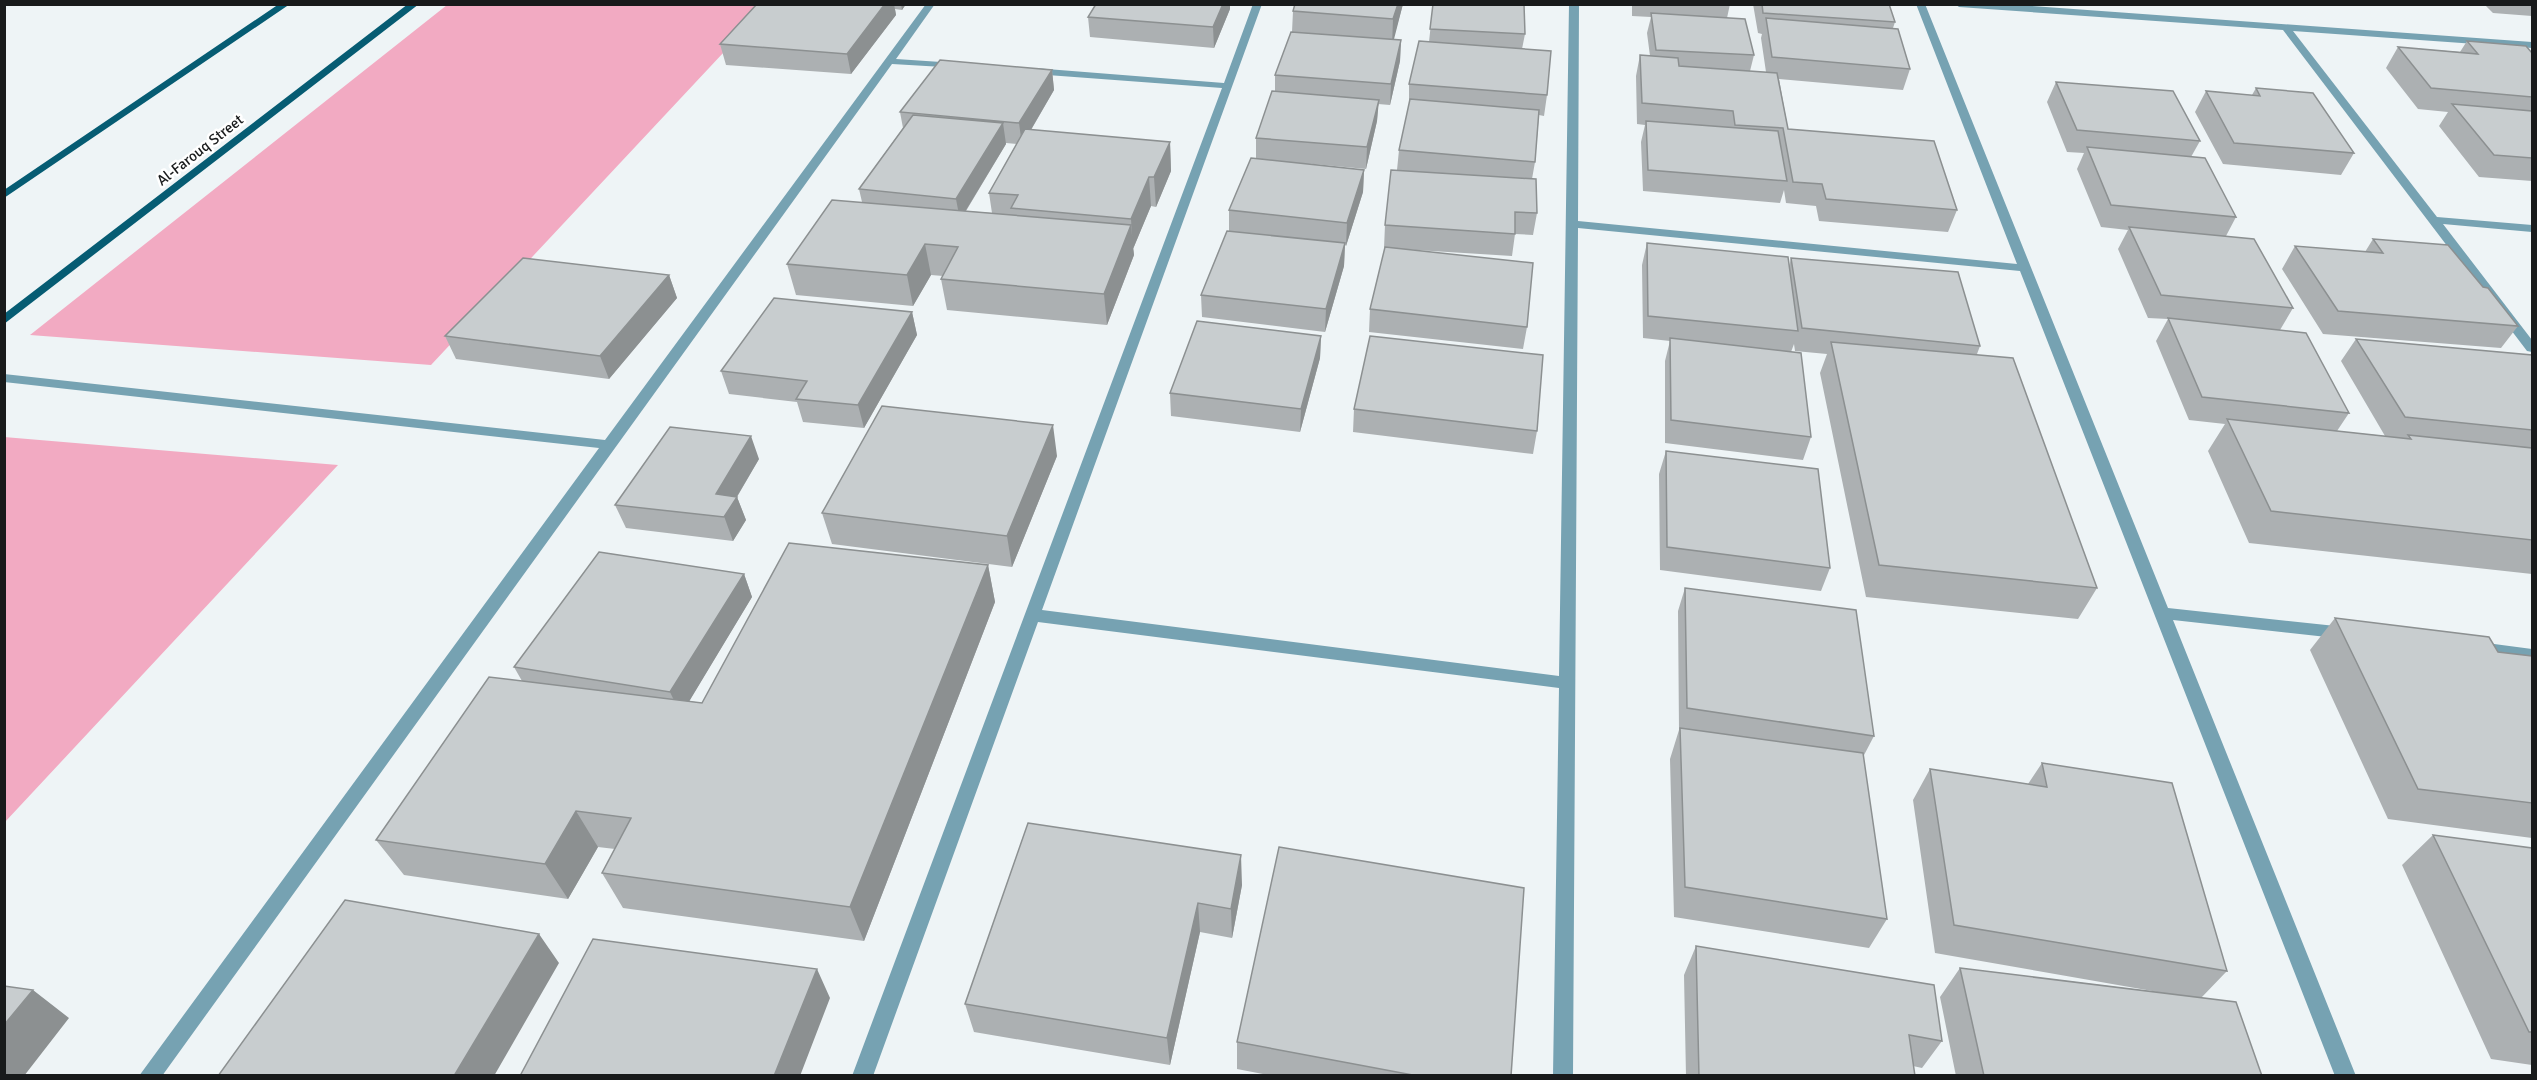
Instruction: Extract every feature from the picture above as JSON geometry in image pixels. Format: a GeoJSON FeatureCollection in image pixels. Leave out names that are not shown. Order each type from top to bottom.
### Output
{"type":"FeatureCollection","features":[{"type":"Feature","properties":{"kind":"main road"},"geometry":{"type":"LineString","coordinates":[[4,195],[286,4]]}},
{"type":"Feature","properties":{"kind":"main road","name":"Al-Farouq Street"},"geometry":{"type":"LineString","coordinates":[[4,320],[415,4]]}},
{"type":"Feature","properties":{"kind":"street"},"geometry":{"type":"LineString","coordinates":[[149,1076],[931,4]]}},
{"type":"Feature","properties":{"kind":"street"},"geometry":{"type":"LineString","coordinates":[[862,1076],[1258,4]]}},
{"type":"Feature","properties":{"kind":"street"},"geometry":{"type":"LineString","coordinates":[[1563,1076],[1574,4]]}},
{"type":"Feature","properties":{"kind":"street"},"geometry":{"type":"LineString","coordinates":[[1920,4],[2346,1076]]}},
{"type":"Feature","properties":{"kind":"street"},"geometry":{"type":"LineString","coordinates":[[1959,4],[2532,45]]}},
{"type":"Feature","properties":{"kind":"street"},"geometry":{"type":"LineString","coordinates":[[2286,28],[2532,348]]}},
{"type":"Feature","properties":{"kind":"street"},"geometry":{"type":"LineString","coordinates":[[890,61],[972,67]]}},
{"type":"Feature","properties":{"kind":"street"},"geometry":{"type":"LineString","coordinates":[[1019,70],[1228,86]]}},
{"type":"Feature","properties":{"kind":"street"},"geometry":{"type":"LineString","coordinates":[[2435,220],[2532,228]]}},
{"type":"Feature","properties":{"kind":"street"},"geometry":{"type":"LineString","coordinates":[[1572,224],[2025,268]]}},
{"type":"Feature","properties":{"kind":"street"},"geometry":{"type":"LineString","coordinates":[[4,378],[610,444]]}},
{"type":"Feature","properties":{"kind":"street"},"geometry":{"type":"LineString","coordinates":[[2162,613],[2364,635]]}},
{"type":"Feature","properties":{"kind":"street"},"geometry":{"type":"LineString","coordinates":[[1032,615],[1567,683]]}},
{"type":"Feature","properties":{"kind":"street"},"geometry":{"type":"LineString","coordinates":[[2458,646],[2532,655]]}},
{"type":"Feature","properties":{"kind":"shaded area"},"geometry":{"type":"Polygon","coordinates":[[[447,5],[768,5],[431,365],[30,335],[447,5]]]}},
{"type":"Feature","properties":{"kind":"shaded area"},"geometry":{"type":"Polygon","coordinates":[[[4,437],[338,465],[5,822],[4,822],[4,437]]]}},
{"type":"Feature","properties":{"kind":"building"},"geometry":{"type":"Polygon","coordinates":[[[757,4],[885,4],[847,54],[720,44],[757,4]]]}},
{"type":"Feature","properties":{"kind":"building"},"geometry":{"type":"Polygon","coordinates":[[[1096,4],[1223,4],[1213,27],[1088,17],[1096,4]]]}},
{"type":"Feature","properties":{"kind":"building"},"geometry":{"type":"Polygon","coordinates":[[[1295,4],[1398,4],[1393,19],[1293,11],[1295,4]]]}},
{"type":"Feature","properties":{"kind":"building"},"geometry":{"type":"Polygon","coordinates":[[[1433,4],[1524,4],[1525,34],[1430,29],[1433,4]]]}},
{"type":"Feature","properties":{"kind":"building"},"geometry":{"type":"Polygon","coordinates":[[[1762,4],[1889,4],[1895,22],[1763,13],[1762,4]]]}},
{"type":"Feature","properties":{"kind":"building"},"geometry":{"type":"Polygon","coordinates":[[[1651,13],[1745,19],[1754,55],[1656,50],[1651,13]]]}},
{"type":"Feature","properties":{"kind":"building"},"geometry":{"type":"Polygon","coordinates":[[[1766,18],[1898,29],[1910,69],[1772,57],[1766,18]]]}},
{"type":"Feature","properties":{"kind":"building"},"geometry":{"type":"Polygon","coordinates":[[[1291,32],[1401,40],[1391,84],[1275,75],[1291,32]]]}},
{"type":"Feature","properties":{"kind":"building"},"geometry":{"type":"Polygon","coordinates":[[[1419,41],[1551,51],[1547,95],[1409,84],[1419,41]]]}},
{"type":"Feature","properties":{"kind":"building"},"geometry":{"type":"Polygon","coordinates":[[[2467,41],[2526,46],[2532,53],[2532,97],[2431,88],[2398,47],[2478,54],[2467,41]]]}},
{"type":"Feature","properties":{"kind":"building"},"geometry":{"type":"Polygon","coordinates":[[[1640,55],[1678,58],[1679,66],[1777,73],[1788,129],[1934,141],[1957,210],[1826,199],[1822,184],[1793,182],[1783,128],[1735,125],[1733,111],[1642,103],[1640,55]]]}},
{"type":"Feature","properties":{"kind":"building"},"geometry":{"type":"Polygon","coordinates":[[[940,60],[1052,70],[1019,123],[900,112],[940,60]]]}},
{"type":"Feature","properties":{"kind":"building"},"geometry":{"type":"Polygon","coordinates":[[[2056,82],[2173,91],[2200,141],[2077,130],[2056,82]]]}},
{"type":"Feature","properties":{"kind":"building"},"geometry":{"type":"Polygon","coordinates":[[[2256,88],[2313,93],[2354,153],[2234,143],[2206,91],[2260,96],[2256,88]]]}},
{"type":"Feature","properties":{"kind":"building"},"geometry":{"type":"Polygon","coordinates":[[[1272,91],[1379,100],[1367,147],[1256,138],[1272,91]]]}},
{"type":"Feature","properties":{"kind":"building"},"geometry":{"type":"Polygon","coordinates":[[[1410,99],[1539,110],[1535,162],[1399,150],[1410,99]]]}},
{"type":"Feature","properties":{"kind":"building"},"geometry":{"type":"Polygon","coordinates":[[[2452,104],[2532,111],[2532,158],[2494,155],[2452,104]]]}},
{"type":"Feature","properties":{"kind":"building"},"geometry":{"type":"Polygon","coordinates":[[[913,115],[1003,123],[956,199],[859,189],[913,115]]]}},
{"type":"Feature","properties":{"kind":"building"},"geometry":{"type":"Polygon","coordinates":[[[1646,121],[1778,131],[1787,181],[1648,170],[1646,121]]]}},
{"type":"Feature","properties":{"kind":"building"},"geometry":{"type":"Polygon","coordinates":[[[1025,129],[1170,142],[1154,177],[1149,177],[1131,219],[1011,208],[1018,195],[989,193],[1025,129]]]}},
{"type":"Feature","properties":{"kind":"building"},"geometry":{"type":"Polygon","coordinates":[[[2087,147],[2205,158],[2236,217],[2111,205],[2087,147]]]}},
{"type":"Feature","properties":{"kind":"building"},"geometry":{"type":"Polygon","coordinates":[[[1251,158],[1364,170],[1347,223],[1229,210],[1251,158]]]}},
{"type":"Feature","properties":{"kind":"building"},"geometry":{"type":"Polygon","coordinates":[[[1391,170],[1536,179],[1537,213],[1515,212],[1515,234],[1385,225],[1391,170]]]}},
{"type":"Feature","properties":{"kind":"building"},"geometry":{"type":"Polygon","coordinates":[[[832,200],[1131,225],[1104,294],[941,279],[958,247],[925,244],[907,275],[787,264],[832,200]]]}},
{"type":"Feature","properties":{"kind":"building"},"geometry":{"type":"Polygon","coordinates":[[[2129,227],[2254,239],[2293,308],[2161,295],[2129,227]]]}},
{"type":"Feature","properties":{"kind":"building"},"geometry":{"type":"Polygon","coordinates":[[[1227,231],[1345,243],[1326,309],[1201,295],[1227,231]]]}},
{"type":"Feature","properties":{"kind":"building"},"geometry":{"type":"Polygon","coordinates":[[[2373,239],[2448,245],[2483,287],[2488,288],[2518,326],[2338,311],[2295,246],[2383,253],[2373,239]]]}},
{"type":"Feature","properties":{"kind":"building"},"geometry":{"type":"Polygon","coordinates":[[[1647,243],[1788,257],[1798,331],[1648,316],[1647,243]]]}},
{"type":"Feature","properties":{"kind":"building"},"geometry":{"type":"Polygon","coordinates":[[[1385,247],[1533,263],[1527,327],[1370,309],[1385,247]]]}},
{"type":"Feature","properties":{"kind":"building"},"geometry":{"type":"Polygon","coordinates":[[[523,258],[669,275],[600,356],[445,336],[523,258]]]}},
{"type":"Feature","properties":{"kind":"building"},"geometry":{"type":"Polygon","coordinates":[[[1791,258],[1958,272],[1980,346],[1802,328],[1791,258]]]}},
{"type":"Feature","properties":{"kind":"building"},"geometry":{"type":"Polygon","coordinates":[[[774,298],[912,312],[858,405],[796,399],[807,381],[721,371],[774,298]]]}},
{"type":"Feature","properties":{"kind":"building"},"geometry":{"type":"Polygon","coordinates":[[[2168,318],[2306,333],[2349,413],[2202,397],[2168,318]]]}},
{"type":"Feature","properties":{"kind":"building"},"geometry":{"type":"Polygon","coordinates":[[[1197,321],[1321,336],[1301,409],[1170,393],[1197,321]]]}},
{"type":"Feature","properties":{"kind":"building"},"geometry":{"type":"Polygon","coordinates":[[[1370,336],[1543,355],[1537,431],[1354,409],[1370,336]]]}},
{"type":"Feature","properties":{"kind":"building"},"geometry":{"type":"Polygon","coordinates":[[[1670,338],[1801,353],[1811,437],[1671,420],[1670,338]]]}},
{"type":"Feature","properties":{"kind":"building"},"geometry":{"type":"Polygon","coordinates":[[[2356,339],[2532,355],[2532,430],[2405,417],[2356,339]]]}},
{"type":"Feature","properties":{"kind":"building"},"geometry":{"type":"Polygon","coordinates":[[[1831,342],[2013,358],[2097,588],[1879,565],[1831,342]]]}},
{"type":"Feature","properties":{"kind":"building"},"geometry":{"type":"Polygon","coordinates":[[[882,406],[1053,425],[1007,536],[822,513],[882,406]]]}},
{"type":"Feature","properties":{"kind":"building"},"geometry":{"type":"Polygon","coordinates":[[[2227,419],[2411,439],[2408,435],[2532,448],[2532,540],[2271,511],[2227,419]]]}},
{"type":"Feature","properties":{"kind":"building"},"geometry":{"type":"Polygon","coordinates":[[[670,427],[751,436],[716,494],[737,497],[724,517],[615,505],[670,427]]]}},
{"type":"Feature","properties":{"kind":"building"},"geometry":{"type":"Polygon","coordinates":[[[1666,451],[1818,469],[1830,568],[1667,547],[1666,451]]]}},
{"type":"Feature","properties":{"kind":"building"},"geometry":{"type":"Polygon","coordinates":[[[789,543],[988,565],[850,907],[602,873],[631,818],[576,811],[545,864],[376,840],[489,677],[702,703],[789,543]]]}},
{"type":"Feature","properties":{"kind":"building"},"geometry":{"type":"Polygon","coordinates":[[[599,552],[744,574],[670,692],[514,667],[599,552]]]}},
{"type":"Feature","properties":{"kind":"building"},"geometry":{"type":"Polygon","coordinates":[[[1685,588],[1856,610],[1874,736],[1687,708],[1685,588]]]}},
{"type":"Feature","properties":{"kind":"building"},"geometry":{"type":"Polygon","coordinates":[[[2335,618],[2489,637],[2498,652],[2532,656],[2532,803],[2418,789],[2335,618]]]}},
{"type":"Feature","properties":{"kind":"building"},"geometry":{"type":"Polygon","coordinates":[[[1680,728],[1863,753],[1887,919],[1685,887],[1680,728]]]}},
{"type":"Feature","properties":{"kind":"building"},"geometry":{"type":"Polygon","coordinates":[[[2042,763],[2172,783],[2227,971],[1954,925],[1930,769],[2047,787],[2042,763]]]}},
{"type":"Feature","properties":{"kind":"building"},"geometry":{"type":"Polygon","coordinates":[[[1028,823],[1241,855],[1231,909],[1198,903],[1167,1038],[965,1004],[1028,823]]]}},
{"type":"Feature","properties":{"kind":"building"},"geometry":{"type":"Polygon","coordinates":[[[2433,835],[2532,848],[2532,1032],[2529,1032],[2433,835]]]}},
{"type":"Feature","properties":{"kind":"building"},"geometry":{"type":"Polygon","coordinates":[[[1279,847],[1524,888],[1511,1076],[1418,1076],[1237,1042],[1279,847]]]}},
{"type":"Feature","properties":{"kind":"building"},"geometry":{"type":"Polygon","coordinates":[[[345,900],[539,934],[454,1076],[218,1076],[345,900]]]}},
{"type":"Feature","properties":{"kind":"building"},"geometry":{"type":"Polygon","coordinates":[[[593,939],[817,969],[774,1076],[520,1076],[593,939]]]}},
{"type":"Feature","properties":{"kind":"building"},"geometry":{"type":"Polygon","coordinates":[[[1696,946],[1934,985],[1942,1041],[1909,1035],[1915,1076],[1699,1076],[1696,946]]]}},
{"type":"Feature","properties":{"kind":"building"},"geometry":{"type":"Polygon","coordinates":[[[1960,968],[2236,1002],[2262,1076],[1984,1076],[1960,968]]]}},
{"type":"Feature","properties":{"kind":"building"},"geometry":{"type":"Polygon","coordinates":[[[4,986],[33,990],[4,1025],[4,986]]]}}]}
